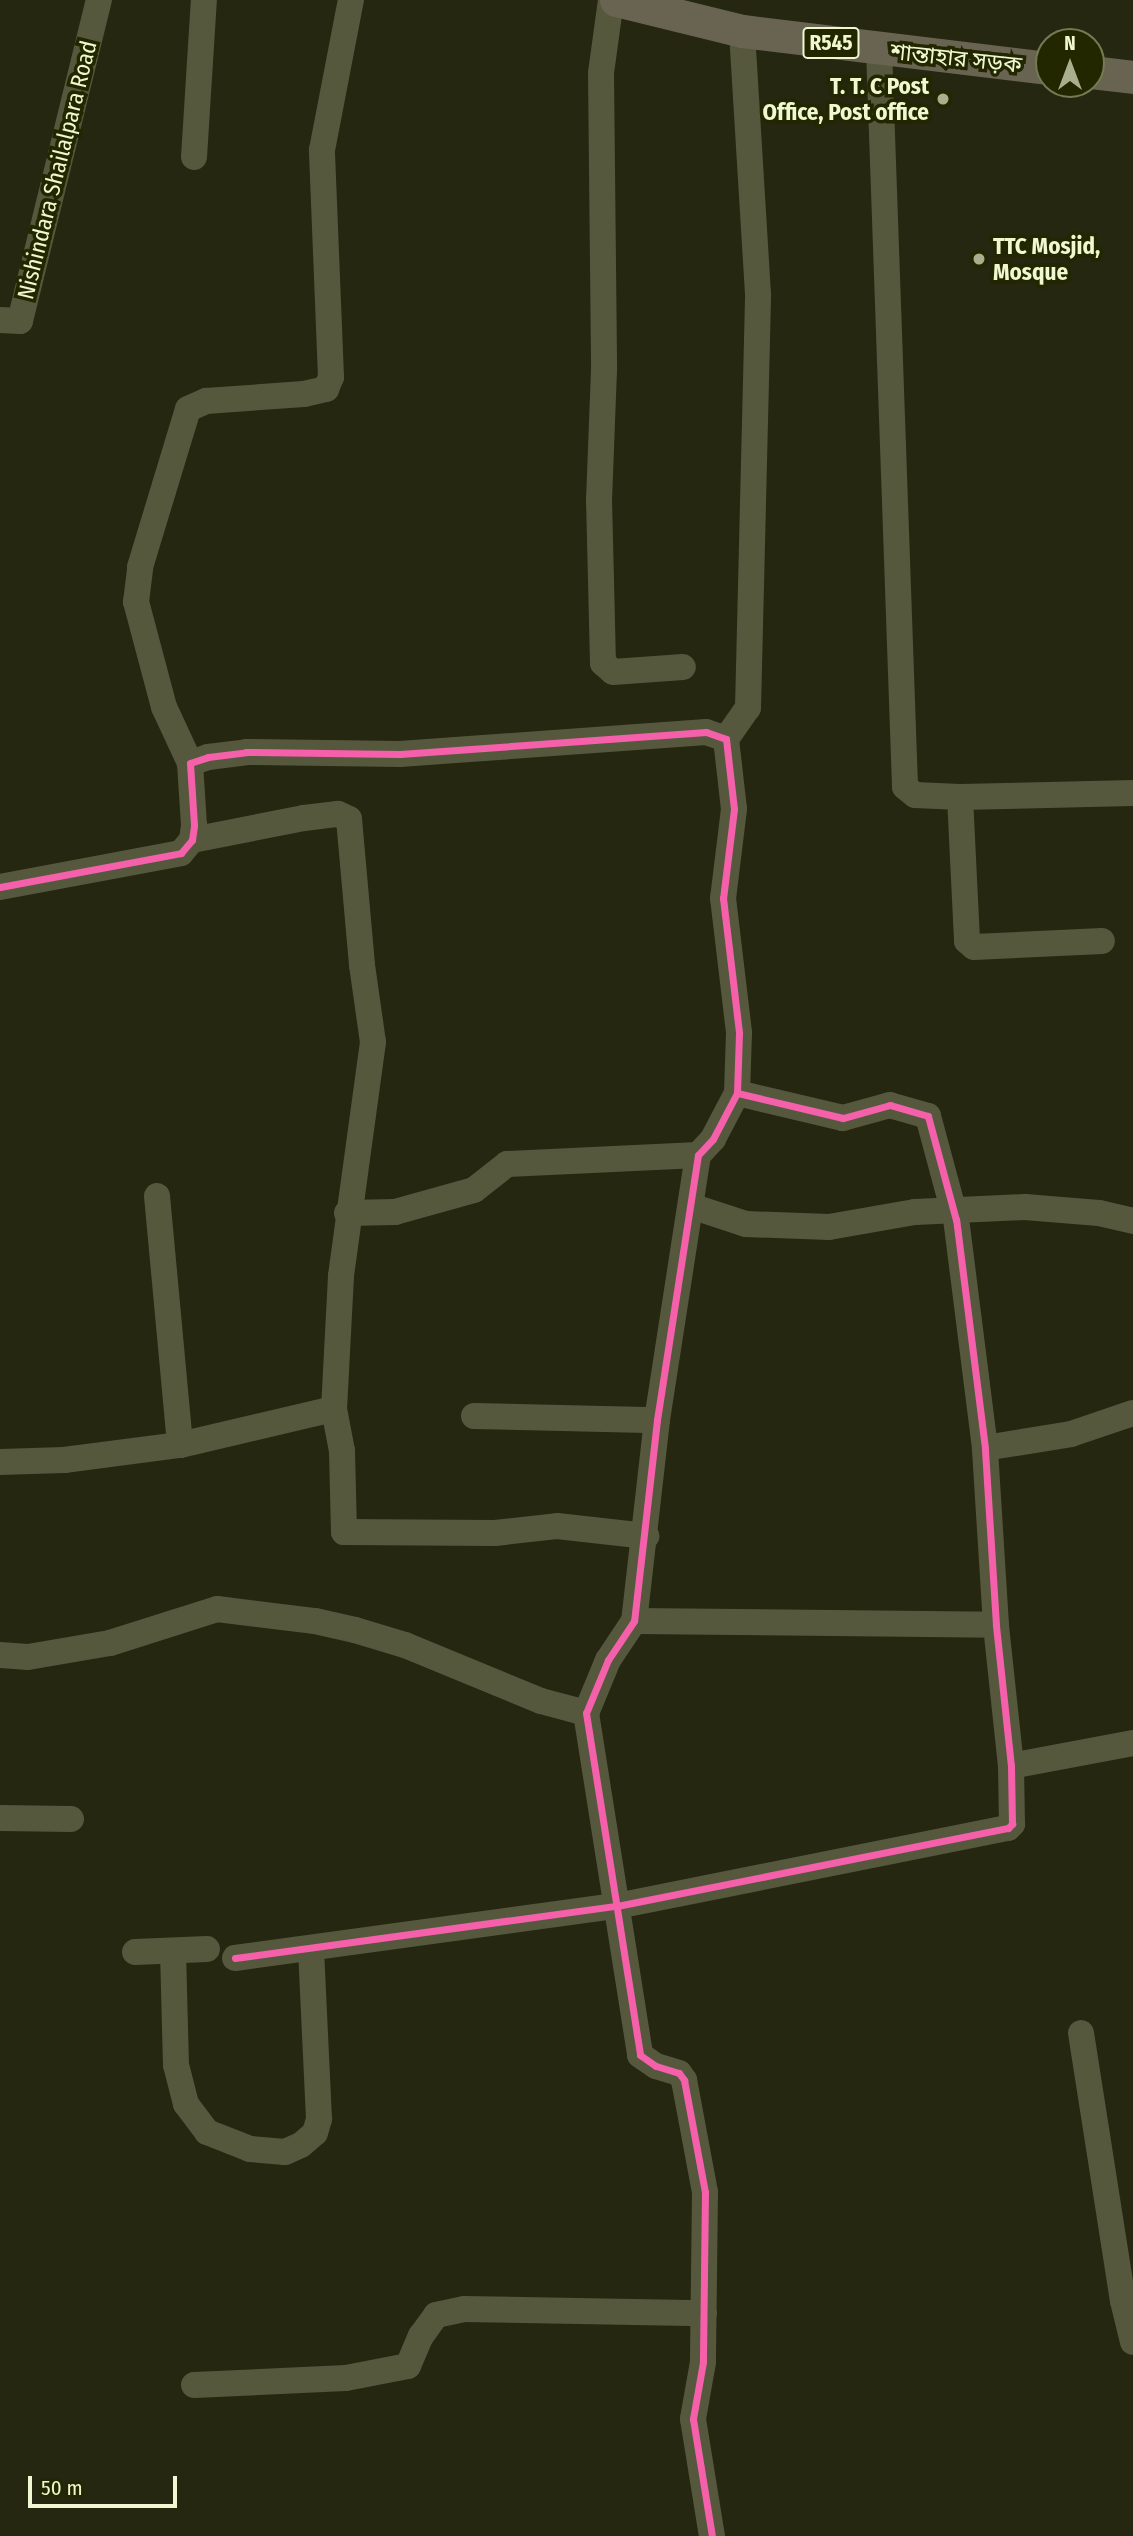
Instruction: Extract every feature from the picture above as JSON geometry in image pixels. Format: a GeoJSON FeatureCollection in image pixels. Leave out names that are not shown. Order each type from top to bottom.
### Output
{"type":"FeatureCollection","features":[{"type":"Feature","properties":{"kind":"main road","name":"শান্তাহার সড়ক"},"geometry":{"type":"LineString","coordinates":[[614,0],[742,31],[1035,66]]}},
{"type":"Feature","properties":{"kind":"main road"},"geometry":{"type":"LineString","coordinates":[[1105,74],[1133,77]]}},
{"type":"Feature","properties":{"kind":"street","name":"Nishindara Shailalpara Road"},"geometry":{"type":"LineString","coordinates":[[0,320],[20,321],[99,0]]}},
{"type":"Feature","properties":{"kind":"street"},"geometry":{"type":"LineString","coordinates":[[194,157],[204,0]]}},
{"type":"Feature","properties":{"kind":"street"},"geometry":{"type":"LineString","coordinates":[[0,887],[181,853],[192,840],[194,825],[190,763],[164,707],[136,602],[140,566],[188,409],[206,401],[326,390],[331,377],[322,150],[351,0]]}},
{"type":"Feature","properties":{"kind":"street"},"geometry":{"type":"LineString","coordinates":[[614,0],[601,73],[604,370],[599,499],[603,663],[613,672],[683,667]]}},
{"type":"Feature","properties":{"kind":"street"},"geometry":{"type":"LineString","coordinates":[[712,2536],[693,2418],[703,2362],[705,2192],[689,2098],[679,2073],[656,2066],[640,2055],[586,1713],[608,1660],[634,1621],[646,1536],[657,1420],[698,1155],[713,1139],[737,1093],[739,1032],[723,898],[734,809],[726,739],[748,708],[758,294],[742,31]]}},
{"type":"Feature","properties":{"kind":"street"},"geometry":{"type":"LineString","coordinates":[[880,49],[905,787],[915,795],[960,797],[1133,793]]}},
{"type":"Feature","properties":{"kind":"street"},"geometry":{"type":"LineString","coordinates":[[190,763],[208,757],[246,752],[400,754],[706,732],[719,734],[726,739]]}},
{"type":"Feature","properties":{"kind":"street"},"geometry":{"type":"LineString","coordinates":[[960,797],[967,941],[974,947],[1102,941]]}},
{"type":"Feature","properties":{"kind":"street"},"geometry":{"type":"LineString","coordinates":[[192,840],[304,818],[338,814],[349,819],[362,965],[373,1042],[347,1213],[334,1409],[342,1451],[344,1532],[495,1533],[557,1526],[646,1536]]}},
{"type":"Feature","properties":{"kind":"street"},"geometry":{"type":"LineString","coordinates":[[235,1958],[311,1950],[617,1906],[1008,1828],[1014,1819],[996,1625],[985,1448],[954,1211],[928,1116],[890,1105],[843,1118],[737,1093]]}},
{"type":"Feature","properties":{"kind":"street"},"geometry":{"type":"LineString","coordinates":[[347,1213],[395,1212],[474,1190],[507,1164],[698,1155]]}},
{"type":"Feature","properties":{"kind":"street"},"geometry":{"type":"LineString","coordinates":[[157,1196],[180,1446]]}},
{"type":"Feature","properties":{"kind":"street"},"geometry":{"type":"LineString","coordinates":[[691,1206],[746,1224],[829,1227],[915,1212],[1024,1207],[1099,1213],[1133,1221]]}},
{"type":"Feature","properties":{"kind":"street"},"geometry":{"type":"LineString","coordinates":[[0,1462],[64,1460],[180,1446],[334,1409]]}},
{"type":"Feature","properties":{"kind":"street"},"geometry":{"type":"LineString","coordinates":[[985,1448],[1071,1434],[1133,1413]]}},
{"type":"Feature","properties":{"kind":"street"},"geometry":{"type":"LineString","coordinates":[[474,1416],[657,1420]]}},
{"type":"Feature","properties":{"kind":"street"},"geometry":{"type":"LineString","coordinates":[[0,1655],[28,1657],[110,1643],[216,1609],[315,1621],[355,1630],[405,1645],[541,1701],[586,1713]]}},
{"type":"Feature","properties":{"kind":"street"},"geometry":{"type":"LineString","coordinates":[[634,1621],[996,1625]]}},
{"type":"Feature","properties":{"kind":"street"},"geometry":{"type":"LineString","coordinates":[[1011,1766],[1133,1743]]}},
{"type":"Feature","properties":{"kind":"street"},"geometry":{"type":"LineString","coordinates":[[0,1818],[71,1819]]}},
{"type":"Feature","properties":{"kind":"street"},"geometry":{"type":"LineString","coordinates":[[135,1952],[207,1949]]}},
{"type":"Feature","properties":{"kind":"street"},"geometry":{"type":"LineString","coordinates":[[173,1951],[176,2065],[186,2104],[207,2132],[250,2149],[285,2152],[301,2146],[315,2133],[319,2119],[311,1950]]}},
{"type":"Feature","properties":{"kind":"street"},"geometry":{"type":"LineString","coordinates":[[1081,2033],[1123,2301],[1133,2342]]}},
{"type":"Feature","properties":{"kind":"street"},"geometry":{"type":"LineString","coordinates":[[194,2385],[346,2378],[408,2366],[421,2336],[436,2315],[464,2309],[704,2313]]}},
{"type":"Feature","properties":{"kind":"cycle path"},"geometry":{"type":"LineString","coordinates":[[0,887],[181,853],[192,840],[194,825],[190,763],[208,757],[246,752],[400,754],[706,732],[726,739],[734,809],[723,898],[739,1033],[737,1093],[713,1139],[698,1155],[657,1420],[634,1621],[608,1660],[586,1713],[640,2055],[656,2066],[679,2073],[684,2080],[705,2192],[703,2362],[693,2419],[712,2536]]}},
{"type":"Feature","properties":{"kind":"cycle path"},"geometry":{"type":"LineString","coordinates":[[235,1958],[617,1906],[1008,1828],[1012,1824],[1011,1766],[996,1625],[985,1448],[956,1220],[928,1116],[890,1105],[843,1118],[737,1093]]}},
{"type":"Feature","properties":{"kind":"place","name":"T. T. C Post Office, Post office"},"geometry":{"type":"Point","coordinates":[943,99]}},
{"type":"Feature","properties":{"kind":"place","name":"TTC Mosjid, Mosque"},"geometry":{"type":"Point","coordinates":[979,259]}}]}
